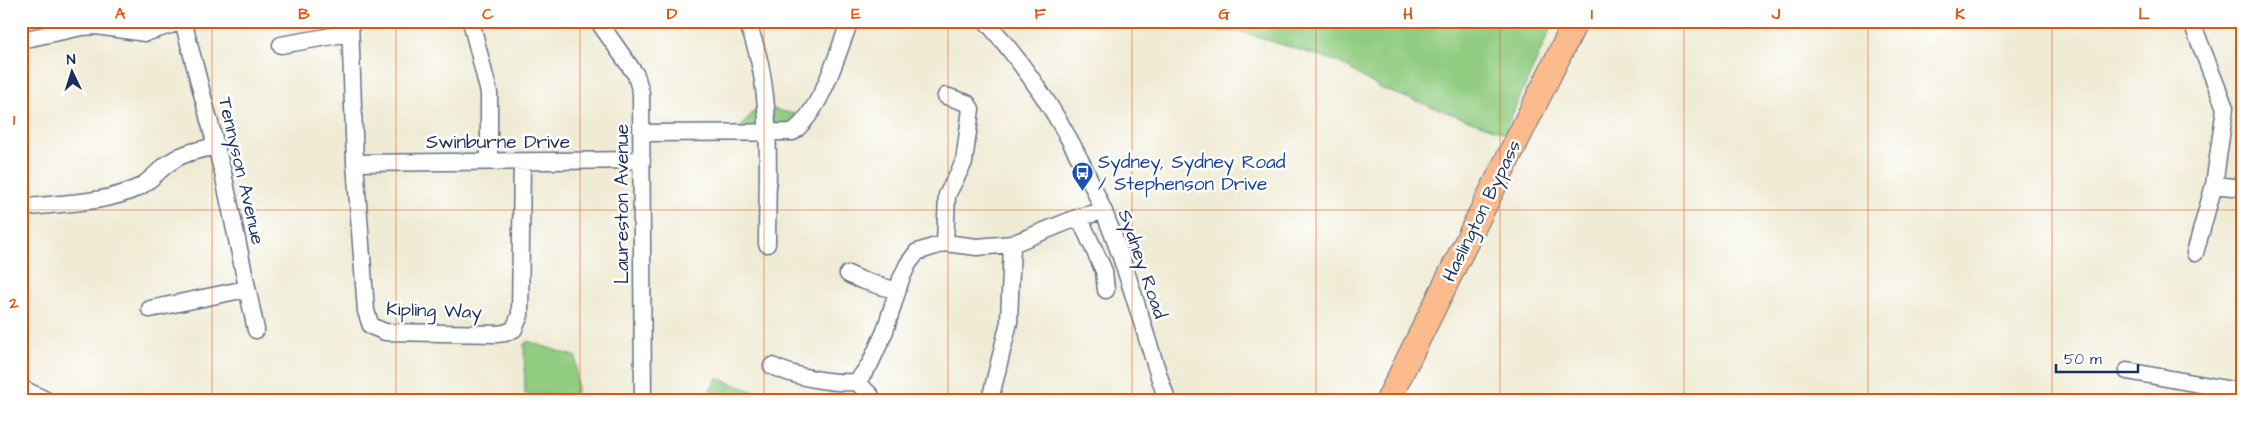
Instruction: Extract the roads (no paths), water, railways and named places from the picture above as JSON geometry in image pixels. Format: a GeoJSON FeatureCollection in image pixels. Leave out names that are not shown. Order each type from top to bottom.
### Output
{"type":"FeatureCollection","features":[{"type":"Feature","properties":{"kind":"highway","name":"Haslington Bypass"},"geometry":{"type":"LineString","coordinates":[[1388,400],[1576,21]]}},
{"type":"Feature","properties":{"kind":"street"},"geometry":{"type":"LineString","coordinates":[[21,40],[82,27],[97,26],[145,33],[183,21]]}},
{"type":"Feature","properties":{"kind":"street","name":"Tennyson Avenue"},"geometry":{"type":"LineString","coordinates":[[183,21],[223,172],[256,330]]}},
{"type":"Feature","properties":{"kind":"street"},"geometry":{"type":"LineString","coordinates":[[471,21],[489,93],[489,161]]}},
{"type":"Feature","properties":{"kind":"street","name":"Laureston Avenue"},"geometry":{"type":"LineString","coordinates":[[598,21],[636,75],[641,94],[643,400]]}},
{"type":"Feature","properties":{"kind":"street"},"geometry":{"type":"LineString","coordinates":[[746,21],[756,41],[760,62],[766,134],[767,244]]}},
{"type":"Feature","properties":{"kind":"street"},"geometry":{"type":"LineString","coordinates":[[642,133],[766,134],[793,132],[807,121],[815,106],[850,21]]}},
{"type":"Feature","properties":{"kind":"street","name":"Sydney Road"},"geometry":{"type":"LineString","coordinates":[[986,21],[1055,113],[1079,156],[1104,211],[1167,400]]}},
{"type":"Feature","properties":{"kind":"street"},"geometry":{"type":"LineString","coordinates":[[281,45],[349,27]]}},
{"type":"Feature","properties":{"kind":"street","name":"Kipling Way"},"geometry":{"type":"LineString","coordinates":[[349,27],[355,163],[366,311],[372,326],[384,332],[497,334],[514,329],[520,315],[522,162]]}},
{"type":"Feature","properties":{"kind":"street"},"geometry":{"type":"LineString","coordinates":[[2194,28],[2225,108],[2214,185],[2195,253]]}},
{"type":"Feature","properties":{"kind":"street"},"geometry":{"type":"LineString","coordinates":[[945,243],[947,195],[964,162],[971,109],[966,102],[946,96]]}},
{"type":"Feature","properties":{"kind":"street"},"geometry":{"type":"LineString","coordinates":[[21,208],[106,198],[125,193],[140,187],[172,160],[216,146]]}},
{"type":"Feature","properties":{"kind":"street","name":"Swinburne Drive"},"geometry":{"type":"LineString","coordinates":[[355,163],[642,160]]}},
{"type":"Feature","properties":{"kind":"street"},"geometry":{"type":"LineString","coordinates":[[2214,185],[2243,188]]}},
{"type":"Feature","properties":{"kind":"street"},"geometry":{"type":"LineString","coordinates":[[857,382],[874,356],[885,331],[897,291],[913,256],[930,246],[945,243],[977,247],[1012,244],[1079,217],[1104,211]]}},
{"type":"Feature","properties":{"kind":"street","name":"Sydney Road"},"geometry":{"type":"LineString","coordinates":[[1079,217],[1104,271],[1106,290]]}},
{"type":"Feature","properties":{"kind":"street"},"geometry":{"type":"LineString","coordinates":[[990,400],[1009,322],[1012,244]]}},
{"type":"Feature","properties":{"kind":"street"},"geometry":{"type":"LineString","coordinates":[[848,274],[860,280],[897,291]]}},
{"type":"Feature","properties":{"kind":"street"},"geometry":{"type":"LineString","coordinates":[[150,309],[246,289]]}},
{"type":"Feature","properties":{"kind":"street"},"geometry":{"type":"LineString","coordinates":[[772,366],[789,374],[840,384],[857,382]]}},
{"type":"Feature","properties":{"kind":"street"},"geometry":{"type":"LineString","coordinates":[[2127,371],[2243,392]]}},
{"type":"Feature","properties":{"kind":"street"},"geometry":{"type":"LineString","coordinates":[[857,382],[871,396]]}},
{"type":"Feature","properties":{"kind":"street"},"geometry":{"type":"LineString","coordinates":[[21,388],[46,400]]}},
{"type":"Feature","properties":{"kind":"place","name":"Sydney, Sydney Road / Stephenson Drive"},"geometry":{"type":"Point","coordinates":[1082,192]}}]}
